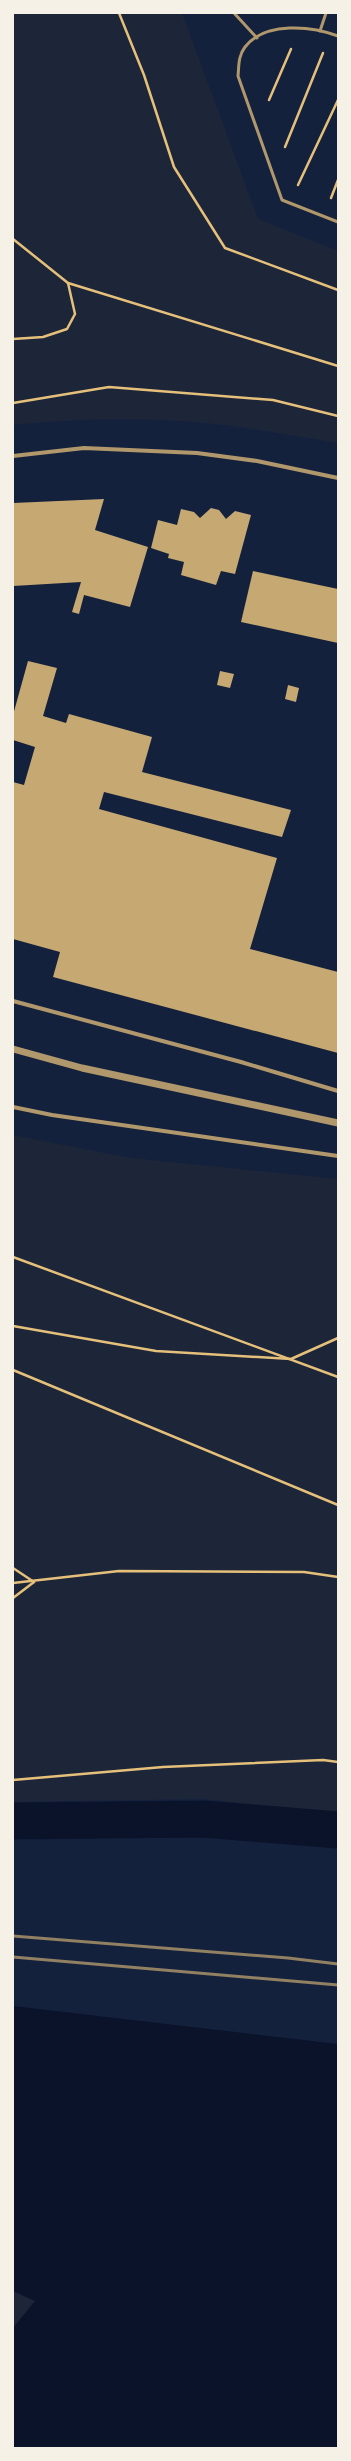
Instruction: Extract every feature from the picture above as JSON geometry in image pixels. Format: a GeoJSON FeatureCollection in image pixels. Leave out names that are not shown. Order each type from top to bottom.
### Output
{"type":"FeatureCollection","features":[{"type":"Feature","properties":{"kind":"street"},"geometry":{"type":"LineString","coordinates":[[13,456],[84,448],[197,453],[257,461],[338,478]]}},
{"type":"Feature","properties":{"kind":"street"},"geometry":{"type":"LineString","coordinates":[[13,1001],[241,1062],[338,1091]]}},
{"type":"Feature","properties":{"kind":"street"},"geometry":{"type":"LineString","coordinates":[[13,1049],[82,1068],[338,1123]]}},
{"type":"Feature","properties":{"kind":"street"},"geometry":{"type":"LineString","coordinates":[[13,1107],[60,1116],[338,1156]]}},
{"type":"Feature","properties":{"kind":"lane"},"geometry":{"type":"LineString","coordinates":[[234,13],[257,38]]}},
{"type":"Feature","properties":{"kind":"lane"},"geometry":{"type":"LineString","coordinates":[[320,31],[326,13]]}},
{"type":"Feature","properties":{"kind":"lane"},"geometry":{"type":"LineString","coordinates":[[338,36],[300,28],[282,29],[264,34],[245,46],[239,57],[238,76],[282,200],[338,222]]}},
{"type":"Feature","properties":{"kind":"path"},"geometry":{"type":"LineString","coordinates":[[119,13],[144,75],[174,167],[225,248],[338,290]]}},
{"type":"Feature","properties":{"kind":"path"},"geometry":{"type":"LineString","coordinates":[[256,128],[300,28]]}},
{"type":"Feature","properties":{"kind":"path"},"geometry":{"type":"LineString","coordinates":[[274,176],[331,34]]}},
{"type":"Feature","properties":{"kind":"path"},"geometry":{"type":"LineString","coordinates":[[290,203],[338,100]]}},
{"type":"Feature","properties":{"kind":"path"},"geometry":{"type":"LineString","coordinates":[[13,239],[68,283],[338,366]]}},
{"type":"Feature","properties":{"kind":"path"},"geometry":{"type":"LineString","coordinates":[[13,339],[43,337],[67,329],[75,314],[68,283]]}},
{"type":"Feature","properties":{"kind":"path"},"geometry":{"type":"LineString","coordinates":[[13,403],[109,387],[273,400],[338,416]]}},
{"type":"Feature","properties":{"kind":"path"},"geometry":{"type":"LineString","coordinates":[[13,1257],[338,1377]]}},
{"type":"Feature","properties":{"kind":"path"},"geometry":{"type":"LineString","coordinates":[[13,1326],[156,1351],[291,1360],[338,1338]]}},
{"type":"Feature","properties":{"kind":"path"},"geometry":{"type":"LineString","coordinates":[[13,1370],[338,1505]]}},
{"type":"Feature","properties":{"kind":"path"},"geometry":{"type":"LineString","coordinates":[[13,1568],[34,1582]]}},
{"type":"Feature","properties":{"kind":"path"},"geometry":{"type":"LineString","coordinates":[[13,1583],[34,1582],[119,1571],[304,1572],[338,1577]]}},
{"type":"Feature","properties":{"kind":"path"},"geometry":{"type":"LineString","coordinates":[[13,1598],[34,1582]]}},
{"type":"Feature","properties":{"kind":"path"},"geometry":{"type":"LineString","coordinates":[[13,1780],[162,1767],[322,1760],[338,1762]]}},
{"type":"Feature","properties":{"kind":"shaded area"},"geometry":{"type":"Polygon","coordinates":[[[13,13],[182,13],[258,219],[338,251],[338,443],[267,431],[197,422],[118,419],[13,425],[13,13]]]}},
{"type":"Feature","properties":{"kind":"shaded area"},"geometry":{"type":"Polygon","coordinates":[[[13,1135],[131,1158],[338,1179],[338,1813],[203,1799],[13,1802],[13,1135]]]}},
{"type":"Feature","properties":{"kind":"shaded area"},"geometry":{"type":"Polygon","coordinates":[[[13,2006],[338,2044],[338,2448],[13,2448],[13,2328],[35,2301],[13,2291],[13,2006]]]}},
{"type":"Feature","properties":{"kind":"shaded area"},"geometry":{"type":"Polygon","coordinates":[[[13,2291],[35,2301],[13,2328],[13,2291]]]}},
{"type":"Feature","properties":{"kind":"building"},"geometry":{"type":"Polygon","coordinates":[[[104,499],[95,530],[148,547],[130,607],[84,595],[79,614],[72,612],[81,582],[13,586],[13,503],[104,499]]]}},
{"type":"Feature","properties":{"kind":"building"},"geometry":{"type":"Polygon","coordinates":[[[211,508],[219,510],[226,519],[235,511],[251,515],[235,574],[221,571],[216,585],[181,575],[184,562],[168,558],[169,554],[151,548],[158,520],[177,525],[181,509],[194,512],[200,518],[211,508]]]}},
{"type":"Feature","properties":{"kind":"building"},"geometry":{"type":"Polygon","coordinates":[[[253,571],[338,589],[338,643],[241,622],[253,571]]]}},
{"type":"Feature","properties":{"kind":"building"},"geometry":{"type":"Polygon","coordinates":[[[28,661],[57,668],[43,716],[66,723],[69,714],[152,737],[142,772],[291,810],[282,837],[104,792],[99,809],[277,858],[250,949],[338,972],[338,1053],[53,977],[60,952],[13,939],[13,782],[24,785],[35,747],[13,740],[13,715],[28,661]]]}},
{"type":"Feature","properties":{"kind":"building"},"geometry":{"type":"Polygon","coordinates":[[[220,671],[234,674],[230,688],[217,685],[220,671]]]}},
{"type":"Feature","properties":{"kind":"building"},"geometry":{"type":"Polygon","coordinates":[[[288,685],[299,688],[296,702],[285,699],[288,685]]]}},
{"type":"Feature","properties":{"kind":"waterway"},"geometry":{"type":"LineString","coordinates":[[13,1821],[203,1819],[338,1830]]}},
{"type":"Feature","properties":{"kind":"railway"},"geometry":{"type":"LineString","coordinates":[[13,1936],[288,1958],[338,1964]]}},
{"type":"Feature","properties":{"kind":"railway"},"geometry":{"type":"LineString","coordinates":[[13,1957],[338,1985]]}}]}
